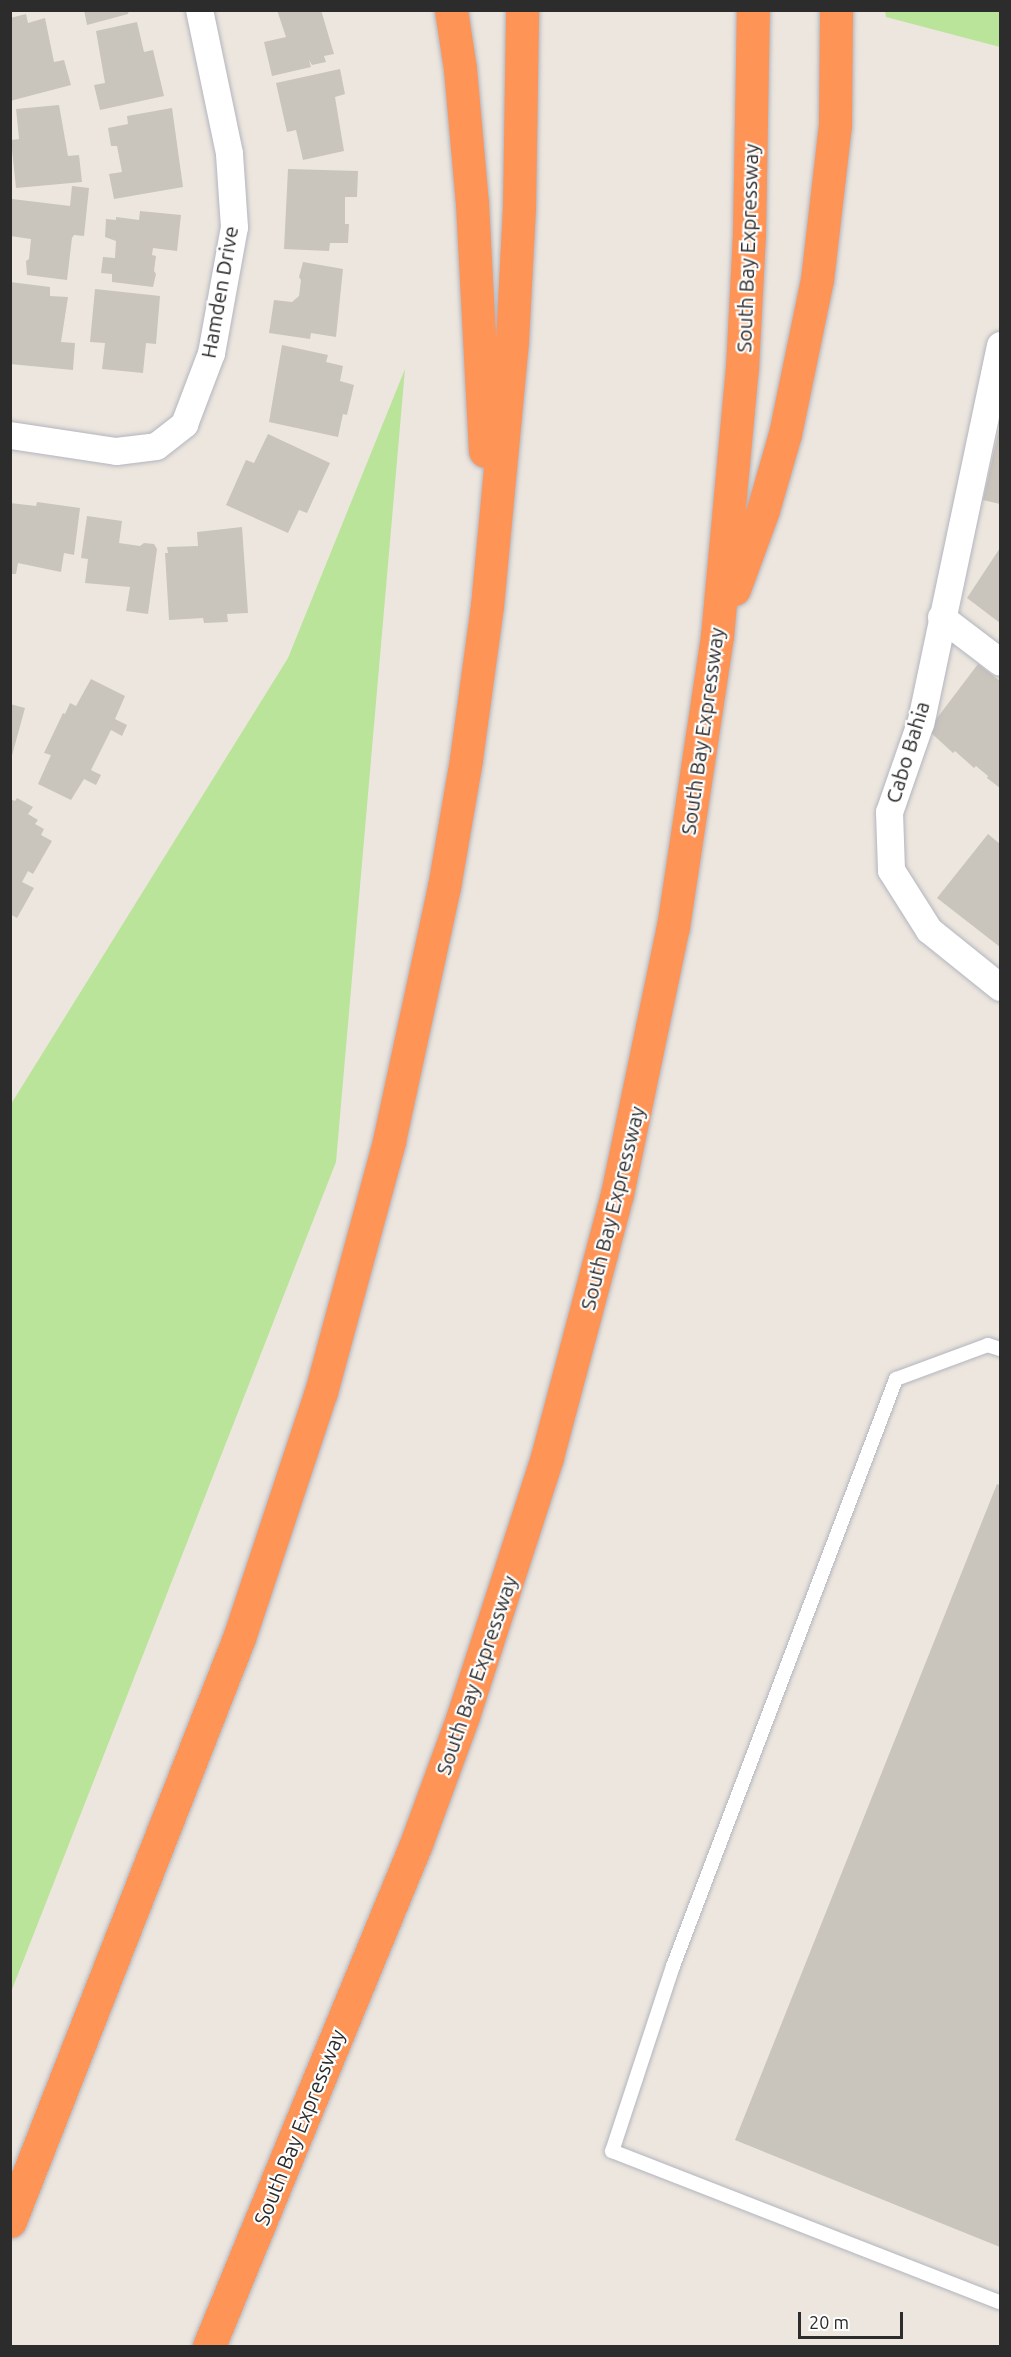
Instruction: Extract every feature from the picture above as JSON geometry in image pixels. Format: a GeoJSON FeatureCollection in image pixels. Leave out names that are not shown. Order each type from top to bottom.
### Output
{"type":"FeatureCollection","features":[{"type":"Feature","properties":{"kind":"highway"},"geometry":{"type":"LineString","coordinates":[[451,10],[462,91],[481,337],[487,606]]}},
{"type":"Feature","properties":{"kind":"highway"},"geometry":{"type":"LineString","coordinates":[[10,2222],[239,1638],[321,1392],[369,1221],[418,1014],[466,759],[487,606],[512,341],[519,208],[522,10]]}},
{"type":"Feature","properties":{"kind":"highway","name":"South Bay Expressway"},"geometry":{"type":"LineString","coordinates":[[209,2346],[416,1844],[467,1706],[547,1457],[617,1194],[647,1061],[684,860],[717,636],[742,368],[749,234],[753,10]]}},
{"type":"Feature","properties":{"kind":"highway"},"geometry":{"type":"LineString","coordinates":[[717,636],[763,510],[802,358],[827,203],[835,125],[836,10]]}},
{"type":"Feature","properties":{"kind":"street","name":"Hamden Drive"},"geometry":{"type":"LineString","coordinates":[[10,435],[116,451],[156,446],[184,424],[211,353],[234,227],[229,153],[199,10]]}},
{"type":"Feature","properties":{"kind":"street","name":"Cabo Bahia"},"geometry":{"type":"LineString","coordinates":[[1000,345],[920,723],[889,812],[891,870],[929,930],[1000,987]]}},
{"type":"Feature","properties":{"kind":"street"},"geometry":{"type":"LineString","coordinates":[[941,617],[1000,662]]}},
{"type":"Feature","properties":{"kind":"lane"},"geometry":{"type":"LineString","coordinates":[[1000,1349],[988,1345],[896,1379],[673,1966],[612,2151],[1000,2302]]}},
{"type":"Feature","properties":{"kind":"green space"},"geometry":{"type":"Polygon","coordinates":[[[885,11],[1000,11],[1000,47],[886,17],[885,11]]]}},
{"type":"Feature","properties":{"kind":"green space"},"geometry":{"type":"Polygon","coordinates":[[[405,369],[336,1162],[11,1992],[11,1104],[288,658],[405,369]]]}},
{"type":"Feature","properties":{"kind":"building"},"geometry":{"type":"Polygon","coordinates":[[[84,10],[129,10],[128,14],[87,25],[84,10]]]}},
{"type":"Feature","properties":{"kind":"building"},"geometry":{"type":"Polygon","coordinates":[[[277,10],[321,10],[334,54],[324,56],[326,62],[312,65],[309,60],[311,67],[272,76],[264,42],[286,37],[277,10]]]}},
{"type":"Feature","properties":{"kind":"building"},"geometry":{"type":"Polygon","coordinates":[[[26,14],[28,23],[45,18],[54,62],[64,60],[71,85],[10,101],[10,18],[26,14]]]}},
{"type":"Feature","properties":{"kind":"building"},"geometry":{"type":"Polygon","coordinates":[[[137,22],[144,52],[153,50],[164,96],[100,110],[94,85],[105,83],[96,31],[137,22]]]}},
{"type":"Feature","properties":{"kind":"building"},"geometry":{"type":"Polygon","coordinates":[[[340,69],[345,94],[335,97],[344,151],[303,160],[296,130],[287,132],[276,83],[340,69]]]}},
{"type":"Feature","properties":{"kind":"building"},"geometry":{"type":"Polygon","coordinates":[[[59,105],[68,156],[79,155],[82,182],[16,188],[11,140],[19,139],[16,109],[59,105]]]}},
{"type":"Feature","properties":{"kind":"building"},"geometry":{"type":"Polygon","coordinates":[[[172,108],[183,187],[114,199],[109,174],[122,172],[117,146],[111,146],[108,128],[128,124],[127,116],[172,108]]]}},
{"type":"Feature","properties":{"kind":"building"},"geometry":{"type":"Polygon","coordinates":[[[288,169],[358,171],[357,197],[345,197],[345,224],[349,224],[348,243],[330,243],[329,251],[284,249],[288,169]]]}},
{"type":"Feature","properties":{"kind":"building"},"geometry":{"type":"Polygon","coordinates":[[[72,186],[89,188],[84,236],[74,235],[72,238],[67,280],[27,275],[26,261],[29,259],[31,239],[10,236],[12,199],[70,206],[72,186]]]}},
{"type":"Feature","properties":{"kind":"building"},"geometry":{"type":"Polygon","coordinates":[[[140,211],[181,215],[177,251],[153,248],[152,255],[156,256],[154,271],[156,274],[153,287],[112,282],[112,274],[101,273],[103,257],[115,258],[116,241],[105,237],[106,219],[116,220],[116,217],[139,220],[140,211]]]}},
{"type":"Feature","properties":{"kind":"building"},"geometry":{"type":"Polygon","coordinates":[[[303,262],[343,269],[336,337],[311,333],[310,339],[269,333],[274,300],[292,302],[299,296],[301,280],[299,277],[303,262]]]}},
{"type":"Feature","properties":{"kind":"building"},"geometry":{"type":"Polygon","coordinates":[[[10,282],[50,287],[50,296],[68,297],[61,342],[75,343],[73,370],[10,364],[10,282]]]}},
{"type":"Feature","properties":{"kind":"building"},"geometry":{"type":"Polygon","coordinates":[[[95,289],[160,296],[156,344],[146,343],[143,373],[102,369],[105,343],[90,342],[95,289]]]}},
{"type":"Feature","properties":{"kind":"building"},"geometry":{"type":"Polygon","coordinates":[[[282,345],[328,355],[326,362],[343,366],[340,381],[354,385],[347,415],[343,414],[338,437],[269,422],[282,345]]]}},
{"type":"Feature","properties":{"kind":"building"},"geometry":{"type":"Polygon","coordinates":[[[1000,424],[1000,504],[983,500],[1000,424]]]}},
{"type":"Feature","properties":{"kind":"building"},"geometry":{"type":"Polygon","coordinates":[[[268,434],[330,463],[307,513],[299,510],[288,533],[226,505],[246,460],[254,463],[268,434]]]}},
{"type":"Feature","properties":{"kind":"building"},"geometry":{"type":"Polygon","coordinates":[[[37,502],[80,508],[74,555],[64,553],[61,572],[18,563],[16,574],[10,574],[10,503],[36,506],[37,502]]]}},
{"type":"Feature","properties":{"kind":"building"},"geometry":{"type":"Polygon","coordinates":[[[87,516],[122,521],[119,543],[140,546],[144,543],[154,544],[157,549],[148,614],[126,611],[130,587],[85,583],[88,559],[81,558],[87,516]]]}},
{"type":"Feature","properties":{"kind":"building"},"geometry":{"type":"Polygon","coordinates":[[[242,527],[248,613],[227,614],[228,622],[204,623],[203,618],[169,620],[165,553],[168,553],[167,547],[198,546],[197,532],[242,527]]]}},
{"type":"Feature","properties":{"kind":"building"},"geometry":{"type":"Polygon","coordinates":[[[1000,548],[1000,623],[967,598],[1000,548]]]}},
{"type":"Feature","properties":{"kind":"building"},"geometry":{"type":"Polygon","coordinates":[[[978,664],[1000,681],[1000,788],[976,766],[974,768],[955,751],[953,753],[928,730],[978,664]]]}},
{"type":"Feature","properties":{"kind":"building"},"geometry":{"type":"Polygon","coordinates":[[[91,679],[125,696],[115,719],[127,725],[122,736],[111,730],[91,770],[101,775],[96,785],[84,779],[71,800],[38,784],[51,755],[44,753],[63,713],[65,714],[70,703],[76,706],[91,679]]]}},
{"type":"Feature","properties":{"kind":"building"},"geometry":{"type":"Polygon","coordinates":[[[10,704],[25,708],[11,759],[10,759],[10,704]]]}},
{"type":"Feature","properties":{"kind":"building"},"geometry":{"type":"Polygon","coordinates":[[[17,798],[33,807],[28,814],[38,820],[35,824],[44,829],[41,835],[52,841],[33,874],[28,871],[22,882],[34,888],[17,918],[10,914],[10,799],[15,801],[17,798]]]}},
{"type":"Feature","properties":{"kind":"building"},"geometry":{"type":"Polygon","coordinates":[[[988,834],[1000,844],[1000,947],[937,898],[988,834]]]}},
{"type":"Feature","properties":{"kind":"building"},"geometry":{"type":"Polygon","coordinates":[[[997,1484],[1000,1485],[1000,2247],[735,2140],[997,1484]]]}}]}
